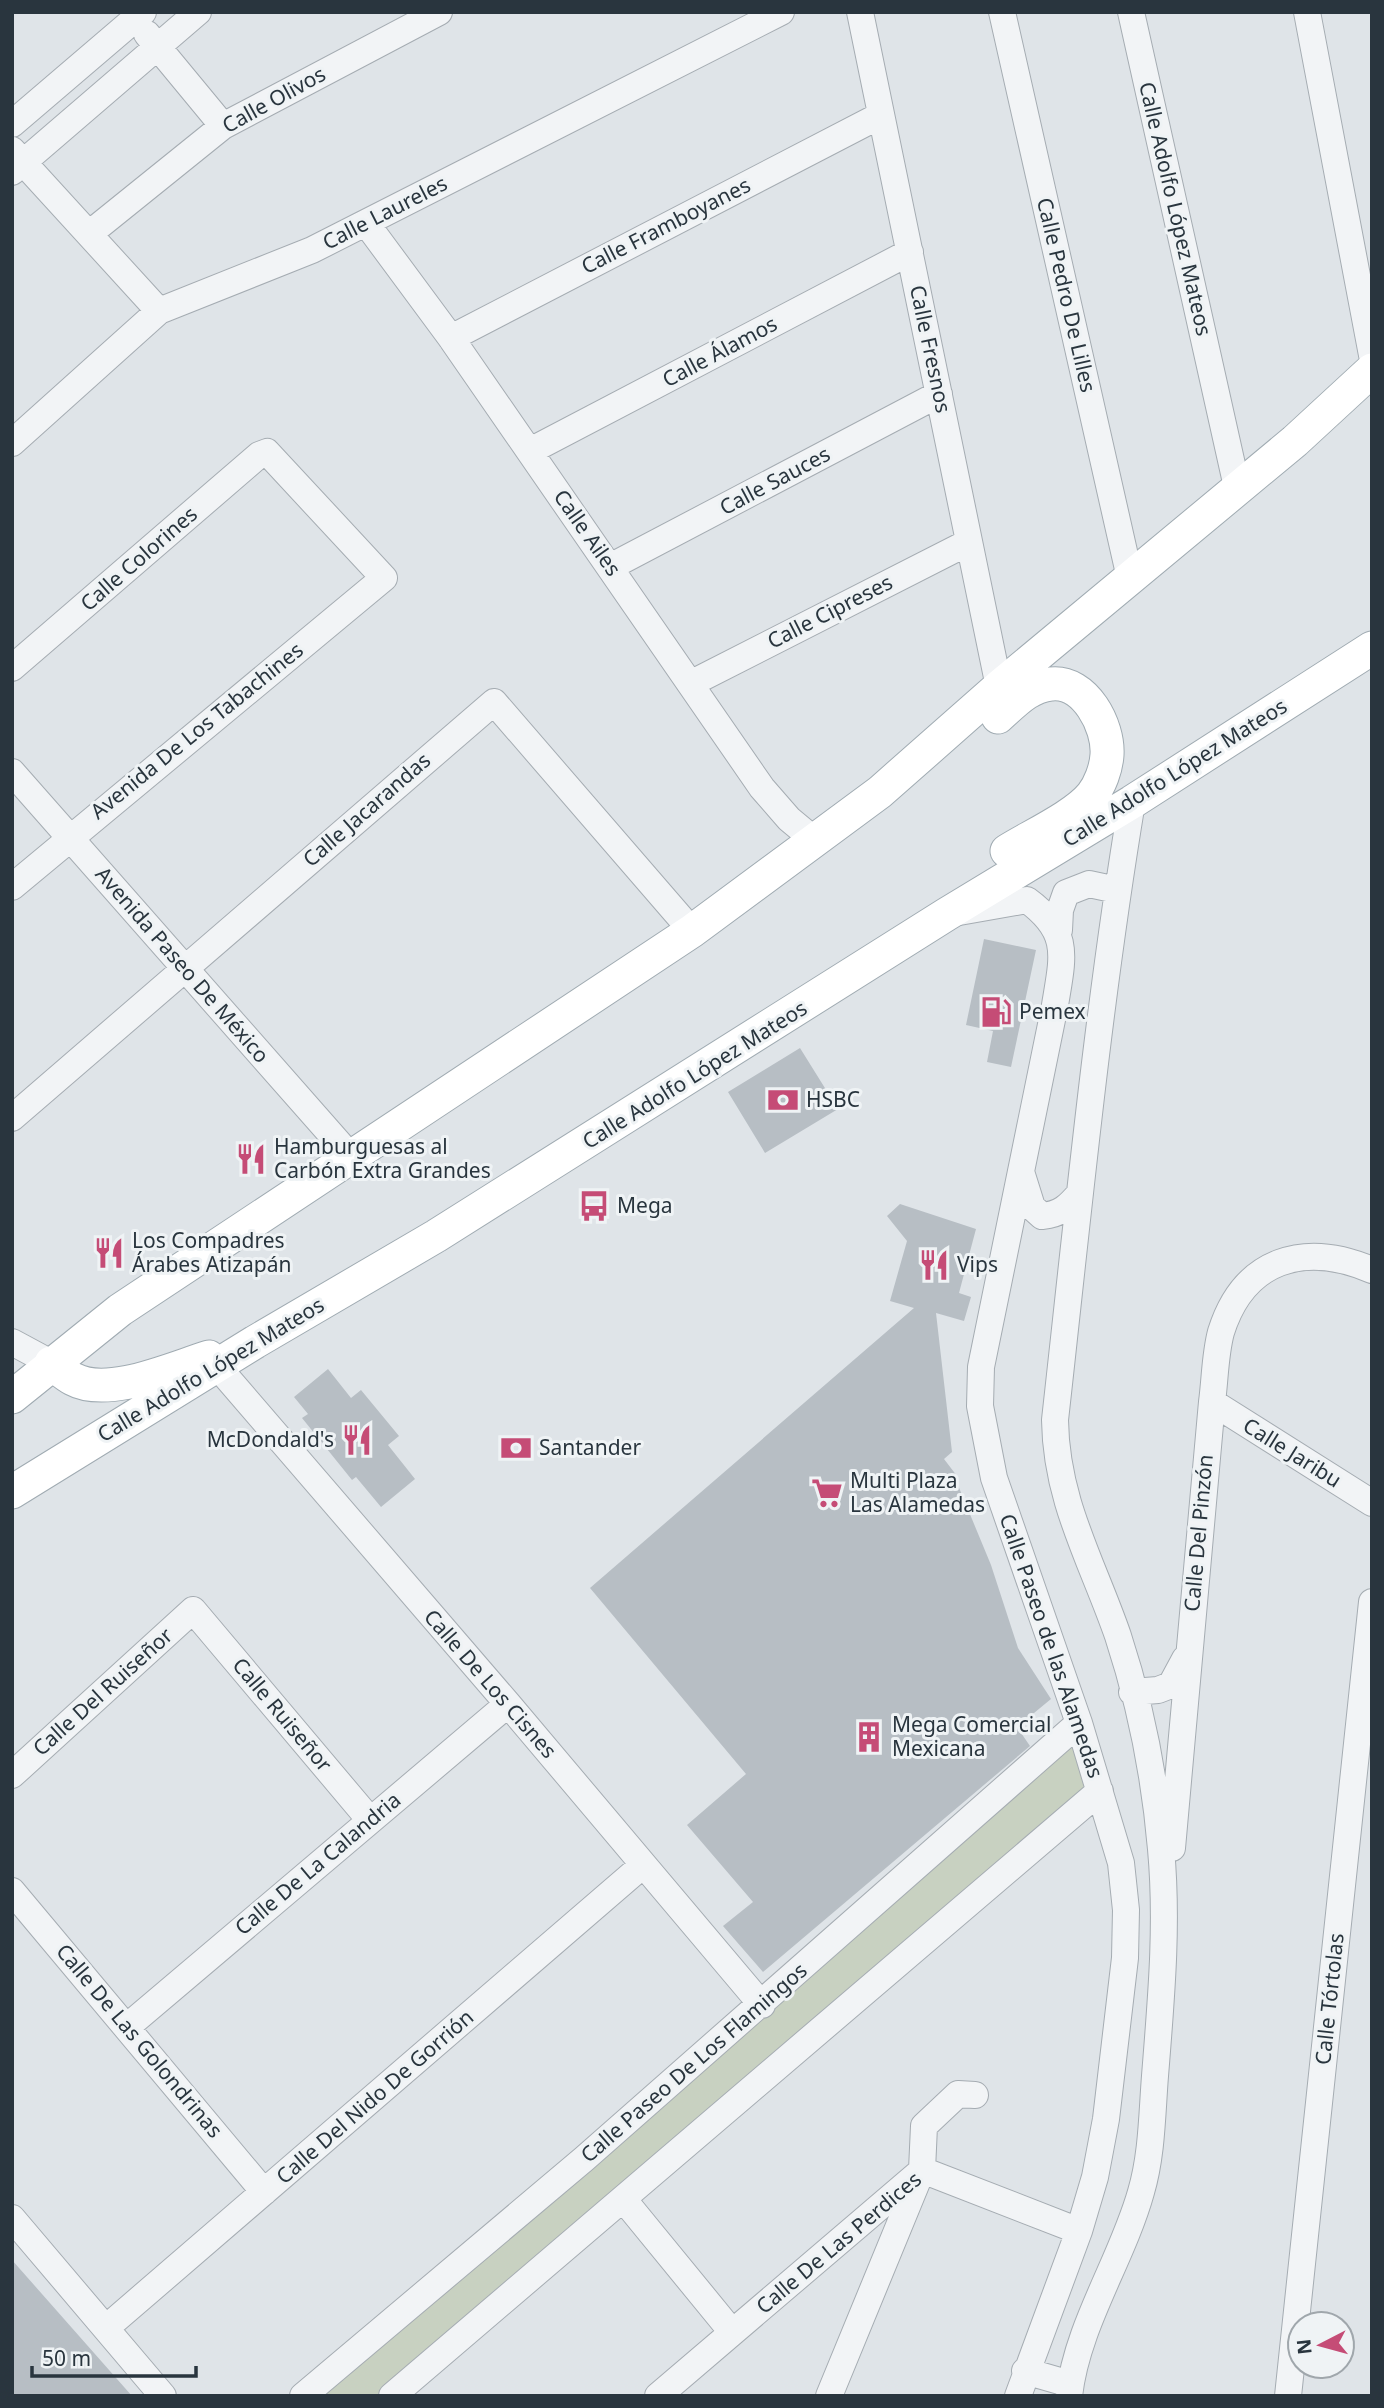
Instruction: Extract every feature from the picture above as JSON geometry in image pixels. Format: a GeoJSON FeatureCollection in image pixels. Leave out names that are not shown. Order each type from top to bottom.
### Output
{"type":"FeatureCollection","features":[{"type":"Feature","properties":{"kind":"main road"},"geometry":{"type":"LineString","coordinates":[[880,792],[999,687],[1294,440],[1372,370]]}},
{"type":"Feature","properties":{"kind":"main road","name":"Calle Adolfo López Mateos"},"geometry":{"type":"LineString","coordinates":[[12,1492],[255,1342],[436,1236],[947,914],[1132,802],[1372,648]]}},
{"type":"Feature","properties":{"kind":"main road"},"geometry":{"type":"LineString","coordinates":[[12,1397],[120,1310],[692,931],[880,792],[960,748],[1030,690],[1049,684],[1066,684],[1087,699],[1100,720],[1108,754],[1101,779],[1091,796],[967,876],[947,914]]}},
{"type":"Feature","properties":{"kind":"main road"},"geometry":{"type":"LineString","coordinates":[[51,1363],[73,1380],[94,1386],[121,1384],[255,1342]]}},
{"type":"Feature","properties":{"kind":"street"},"geometry":{"type":"LineString","coordinates":[[159,311],[89,234],[16,161],[198,12]]}},
{"type":"Feature","properties":{"kind":"street","name":"Calle Olivos"},"geometry":{"type":"LineString","coordinates":[[89,234],[223,126],[439,12]]}},
{"type":"Feature","properties":{"kind":"street","name":"Calle Laureles"},"geometry":{"type":"LineString","coordinates":[[12,443],[159,311],[312,250],[781,12]]}},
{"type":"Feature","properties":{"kind":"street","name":"Calle Fresnos"},"geometry":{"type":"LineString","coordinates":[[860,12],[999,687]]}},
{"type":"Feature","properties":{"kind":"street","name":"Calle Pedro De Lilles"},"geometry":{"type":"LineString","coordinates":[[1002,12],[1130,578]]}},
{"type":"Feature","properties":{"kind":"street","name":"Calle Adolfo López Mateos"},"geometry":{"type":"LineString","coordinates":[[1131,12],[1237,487]]}},
{"type":"Feature","properties":{"kind":"street"},"geometry":{"type":"LineString","coordinates":[[1307,12],[1372,355]]}},
{"type":"Feature","properties":{"kind":"street"},"geometry":{"type":"LineString","coordinates":[[12,124],[139,16],[158,47],[223,126]]}},
{"type":"Feature","properties":{"kind":"street","name":"Calle Framboyanes"},"geometry":{"type":"LineString","coordinates":[[451,338],[881,115]]}},
{"type":"Feature","properties":{"kind":"street","name":"Calle Ailes"},"geometry":{"type":"LineString","coordinates":[[366,223],[451,338],[692,683],[762,788],[789,819],[813,839]]}},
{"type":"Feature","properties":{"kind":"street","name":"Calle Álamos"},"geometry":{"type":"LineString","coordinates":[[530,451],[910,252]]}},
{"type":"Feature","properties":{"kind":"street","name":"Calle Sauces"},"geometry":{"type":"LineString","coordinates":[[610,567],[939,394]]}},
{"type":"Feature","properties":{"kind":"street","name":"Calle Colorines"},"geometry":{"type":"LineString","coordinates":[[12,668],[259,455],[267,452],[384,578]]}},
{"type":"Feature","properties":{"kind":"street","name":"Calle Cipreses"},"geometry":{"type":"LineString","coordinates":[[692,683],[969,542]]}},
{"type":"Feature","properties":{"kind":"street","name":"Avenida De Los Tabachines"},"geometry":{"type":"LineString","coordinates":[[12,887],[70,836],[384,578]]}},
{"type":"Feature","properties":{"kind":"street","name":"Calle Jacarandas"},"geometry":{"type":"LineString","coordinates":[[12,1118],[494,702],[692,931]]}},
{"type":"Feature","properties":{"kind":"street","name":"Avenida Paseo De México"},"geometry":{"type":"LineString","coordinates":[[12,772],[352,1158]]}},
{"type":"Feature","properties":{"kind":"street"},"geometry":{"type":"LineString","coordinates":[[1022,2384],[1070,2390],[1084,2337],[1129,2229],[1142,2188],[1150,2143],[1166,1923],[1155,1805],[1132,1692],[1108,1608],[1072,1521],[1055,1451],[1055,1420],[1080,1193],[1117,890],[1132,802]]}},
{"type":"Feature","properties":{"kind":"street","name":"Calle Paseo de las Alamedas"},"geometry":{"type":"LineString","coordinates":[[1022,2384],[1079,2231],[1096,2177],[1106,2119],[1125,1958],[1126,1910],[1121,1863],[1100,1791],[994,1478],[980,1406],[981,1367],[1022,1174],[1060,973],[1060,910],[1066,893],[1089,884],[1117,890]]}},
{"type":"Feature","properties":{"kind":"street"},"geometry":{"type":"LineString","coordinates":[[947,914],[1027,900],[1044,912],[1059,930]]}},
{"type":"Feature","properties":{"kind":"street"},"geometry":{"type":"LineString","coordinates":[[1022,1174],[1026,1195],[1032,1207],[1042,1216],[1057,1214],[1068,1208],[1080,1193]]}},
{"type":"Feature","properties":{"kind":"street","name":"Calle Del Pinzón"},"geometry":{"type":"LineString","coordinates":[[1166,1923],[1188,1651],[1221,1334],[1234,1301],[1250,1279],[1280,1261],[1313,1255],[1350,1261],[1372,1270]]}},
{"type":"Feature","properties":{"kind":"street"},"geometry":{"type":"LineString","coordinates":[[12,1342],[51,1363]]}},
{"type":"Feature","properties":{"kind":"street","name":"Calle De Los Cisnes"},"geometry":{"type":"LineString","coordinates":[[216,1366],[508,1704],[762,2005]]}},
{"type":"Feature","properties":{"kind":"street","name":"Calle Jaribu"},"geometry":{"type":"LineString","coordinates":[[1212,1402],[1372,1503]]}},
{"type":"Feature","properties":{"kind":"street","name":"Calle Tórtolas"},"geometry":{"type":"LineString","coordinates":[[1288,2396],[1366,1705],[1372,1602]]}},
{"type":"Feature","properties":{"kind":"street","name":"Calle Del Ruiseñor"},"geometry":{"type":"LineString","coordinates":[[12,1775],[193,1610]]}},
{"type":"Feature","properties":{"kind":"street","name":"Calle Ruiseñor"},"geometry":{"type":"LineString","coordinates":[[193,1610],[370,1820]]}},
{"type":"Feature","properties":{"kind":"street"},"geometry":{"type":"LineString","coordinates":[[1132,1692],[1171,1685],[1180,1673],[1188,1651]]}},
{"type":"Feature","properties":{"kind":"street","name":"Calle De La Calandria"},"geometry":{"type":"LineString","coordinates":[[128,2026],[508,1704]]}},
{"type":"Feature","properties":{"kind":"street","name":"Calle Paseo De Los Flamingos"},"geometry":{"type":"LineString","coordinates":[[303,2396],[762,2005],[1079,1723]]}},
{"type":"Feature","properties":{"kind":"street"},"geometry":{"type":"LineString","coordinates":[[392,2396],[1100,1791]]}},
{"type":"Feature","properties":{"kind":"street","name":"Calle Del Nido De Gorrión"},"geometry":{"type":"LineString","coordinates":[[106,2328],[643,1865]]}},
{"type":"Feature","properties":{"kind":"street","name":"Calle De Las Golondrinas"},"geometry":{"type":"LineString","coordinates":[[12,1891],[128,2026],[264,2192]]}},
{"type":"Feature","properties":{"kind":"street"},"geometry":{"type":"LineString","coordinates":[[829,2396],[922,2170],[924,2126],[958,2094],[975,2095]]}},
{"type":"Feature","properties":{"kind":"street","name":"Calle De Las Perdices"},"geometry":{"type":"LineString","coordinates":[[658,2396],[922,2170],[1079,2231]]}},
{"type":"Feature","properties":{"kind":"street"},"geometry":{"type":"LineString","coordinates":[[624,2200],[732,2332]]}},
{"type":"Feature","properties":{"kind":"street"},"geometry":{"type":"LineString","coordinates":[[12,2218],[163,2396]]}},
{"type":"Feature","properties":{"kind":"green space"},"geometry":{"type":"Polygon","coordinates":[[[1079,1723],[1100,1791],[390,2396],[303,2396],[1079,1723]]]}},
{"type":"Feature","properties":{"kind":"building","name":"Pemex"},"geometry":{"type":"Polygon","coordinates":[[[984,939],[1036,950],[1011,1067],[987,1062],[993,1031],[966,1025],[984,939]]]}},
{"type":"Feature","properties":{"kind":"building","name":"HSBC"},"geometry":{"type":"Polygon","coordinates":[[[800,1048],[838,1109],[765,1153],[728,1092],[800,1048]]]}},
{"type":"Feature","properties":{"kind":"building"},"geometry":{"type":"Polygon","coordinates":[[[900,1204],[976,1229],[959,1293],[971,1297],[964,1321],[936,1313],[952,1452],[944,1459],[957,1476],[955,1478],[991,1565],[1018,1648],[1051,1699],[1017,1727],[1030,1746],[763,1972],[723,1926],[753,1902],[687,1825],[746,1774],[590,1588],[914,1308],[890,1301],[907,1241],[887,1216],[900,1204]]]}},
{"type":"Feature","properties":{"kind":"building","name":"McDondald's"},"geometry":{"type":"Polygon","coordinates":[[[328,1369],[351,1398],[361,1390],[399,1436],[388,1445],[415,1479],[381,1507],[356,1477],[352,1480],[302,1418],[308,1414],[294,1397],[328,1369]]]}},
{"type":"Feature","properties":{"kind":"building"},"geometry":{"type":"Polygon","coordinates":[[[12,2260],[132,2396],[12,2396],[12,2260]]]}},
{"type":"Feature","properties":{"kind":"place","name":"Pemex"},"geometry":{"type":"Point","coordinates":[996,1012]}},
{"type":"Feature","properties":{"kind":"place","name":"HSBC"},"geometry":{"type":"Point","coordinates":[783,1100]}},
{"type":"Feature","properties":{"kind":"place","name":"Hamburguesas al Carbón Extra Grandes"},"geometry":{"type":"Point","coordinates":[251,1159]}},
{"type":"Feature","properties":{"kind":"place","name":"Mega"},"geometry":{"type":"Point","coordinates":[594,1206]}},
{"type":"Feature","properties":{"kind":"place","name":"Los Compadres Árabes Atizapán"},"geometry":{"type":"Point","coordinates":[109,1253]}},
{"type":"Feature","properties":{"kind":"place","name":"Vips"},"geometry":{"type":"Point","coordinates":[934,1265]}},
{"type":"Feature","properties":{"kind":"place","name":"McDondald's"},"geometry":{"type":"Point","coordinates":[357,1440]}},
{"type":"Feature","properties":{"kind":"place","name":"Santander"},"geometry":{"type":"Point","coordinates":[516,1448]}},
{"type":"Feature","properties":{"kind":"place","name":"Multi Plaza Las Alamedas"},"geometry":{"type":"Point","coordinates":[827,1493]}},
{"type":"Feature","properties":{"kind":"place","name":"Mega Comercial Mexicana"},"geometry":{"type":"Point","coordinates":[869,1737]}}]}
